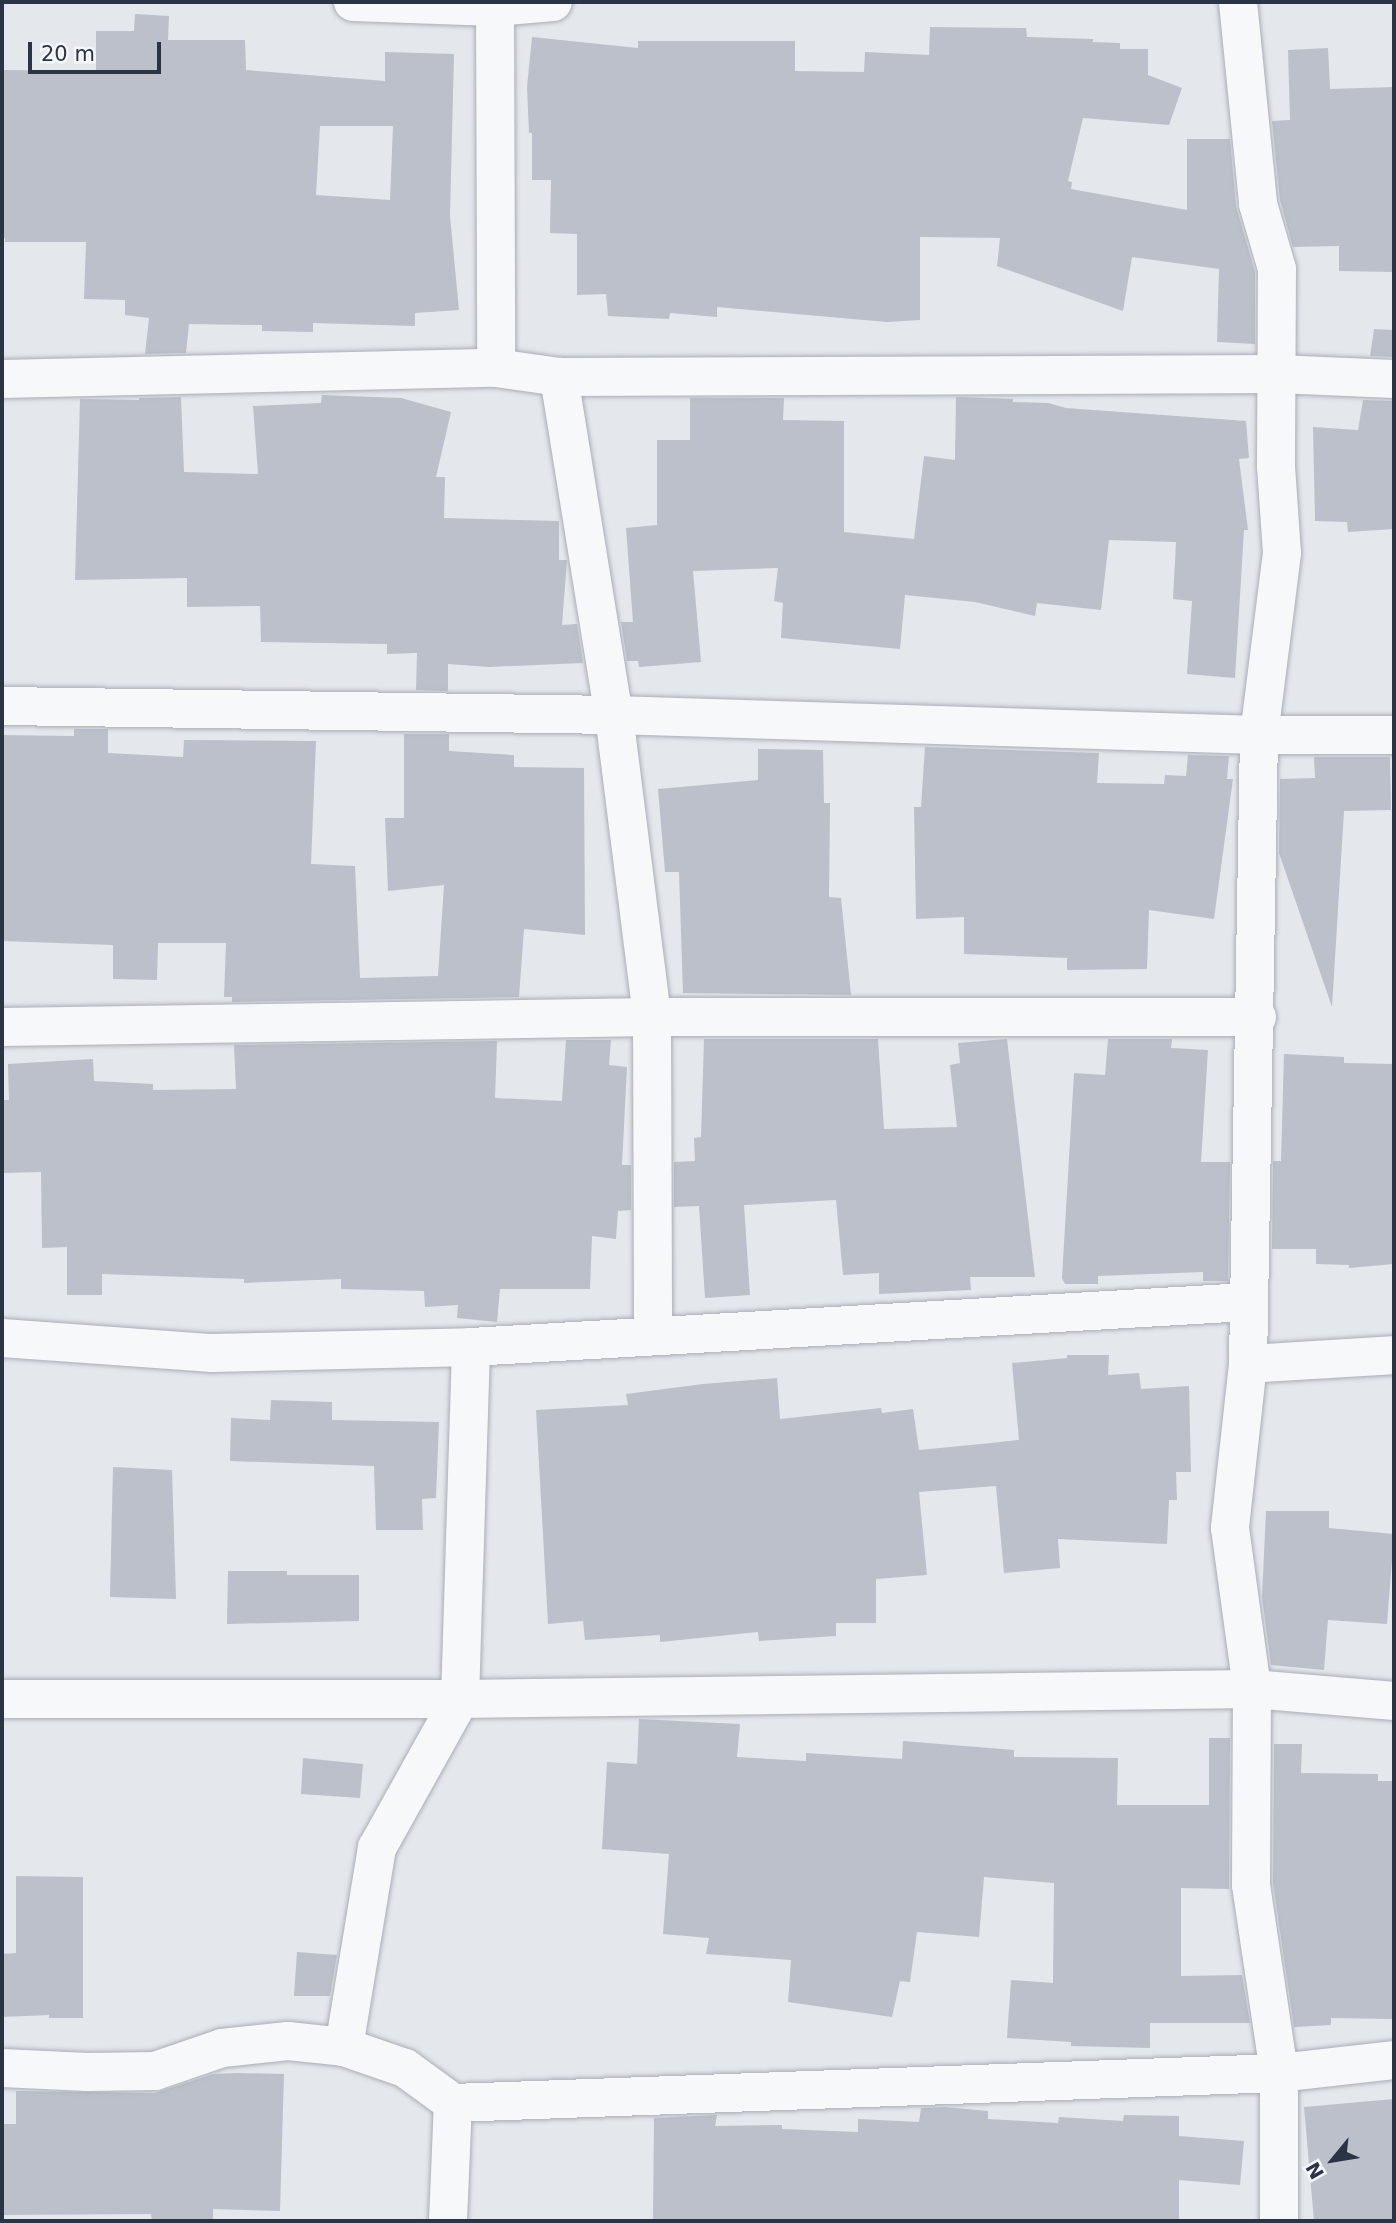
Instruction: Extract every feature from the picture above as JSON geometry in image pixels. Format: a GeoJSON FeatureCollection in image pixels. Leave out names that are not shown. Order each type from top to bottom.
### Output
{"type":"FeatureCollection","features":[{"type":"Feature","properties":{"kind":"street"},"geometry":{"type":"LineString","coordinates":[[353,2],[495,7],[553,2]]}},
{"type":"Feature","properties":{"kind":"street"},"geometry":{"type":"LineString","coordinates":[[1238,2],[1258,204],[1277,269],[1276,466],[1282,553],[1259,735],[1257,1017],[1247,1302],[1248,1364],[1230,1528],[1252,1689],[1251,1885],[1279,2073],[1279,2221]]}},
{"type":"Feature","properties":{"kind":"street"},"geometry":{"type":"LineString","coordinates":[[495,7],[496,368]]}},
{"type":"Feature","properties":{"kind":"street"},"geometry":{"type":"LineString","coordinates":[[2,379],[496,368],[559,377],[1277,374],[1394,379]]}},
{"type":"Feature","properties":{"kind":"street"},"geometry":{"type":"LineString","coordinates":[[559,377],[614,715],[652,1017],[653,1336]]}},
{"type":"Feature","properties":{"kind":"street"},"geometry":{"type":"LineString","coordinates":[[2,706],[614,715],[1259,735],[1394,736]]}},
{"type":"Feature","properties":{"kind":"street"},"geometry":{"type":"LineString","coordinates":[[2,1027],[652,1017],[1257,1017]]}},
{"type":"Feature","properties":{"kind":"street"},"geometry":{"type":"LineString","coordinates":[[2,1338],[212,1353],[471,1347],[1247,1302]]}},
{"type":"Feature","properties":{"kind":"street"},"geometry":{"type":"LineString","coordinates":[[344,2047],[377,1848],[460,1699],[471,1347]]}},
{"type":"Feature","properties":{"kind":"street"},"geometry":{"type":"LineString","coordinates":[[1248,1364],[1394,1355]]}},
{"type":"Feature","properties":{"kind":"street"},"geometry":{"type":"LineString","coordinates":[[2,1699],[460,1699],[1252,1689],[1394,1701]]}},
{"type":"Feature","properties":{"kind":"street"},"geometry":{"type":"LineString","coordinates":[[2,2068],[88,2072],[155,2071],[222,2048],[288,2041],[344,2047],[405,2068],[453,2103],[1279,2073],[1394,2060]]}},
{"type":"Feature","properties":{"kind":"street"},"geometry":{"type":"LineString","coordinates":[[448,2221],[453,2103]]}},
{"type":"Feature","properties":{"kind":"building"},"geometry":{"type":"Polygon","coordinates":[[[135,14],[169,16],[168,40],[245,40],[246,70],[385,81],[385,52],[454,54],[450,216],[459,310],[415,313],[415,326],[313,323],[313,332],[262,331],[262,325],[189,324],[186,353],[145,354],[149,318],[125,315],[125,300],[84,299],[86,242],[5,242],[5,238],[2,238],[4,70],[96,71],[96,31],[134,31],[135,14]],[[320,126],[316,195],[390,200],[393,126],[320,126]]]}},
{"type":"Feature","properties":{"kind":"building"},"geometry":{"type":"Polygon","coordinates":[[[930,27],[1026,28],[1027,37],[1093,39],[1093,42],[1120,43],[1120,49],[1148,49],[1148,75],[1182,88],[1169,125],[1083,118],[1068,181],[1072,182],[1071,189],[1187,210],[1187,139],[1230,139],[1236,206],[1255,272],[1255,344],[1217,342],[1219,269],[1132,257],[1123,311],[997,266],[1000,238],[920,237],[920,320],[887,322],[717,307],[717,317],[670,313],[669,319],[608,316],[606,294],[577,295],[577,234],[550,233],[551,180],[532,180],[532,133],[529,133],[527,87],[532,37],[638,48],[638,41],[795,41],[795,71],[864,72],[865,52],[929,55],[930,27]]]}},
{"type":"Feature","properties":{"kind":"building"},"geometry":{"type":"Polygon","coordinates":[[[1328,48],[1330,89],[1394,87],[1394,272],[1339,271],[1339,246],[1293,247],[1280,200],[1272,121],[1290,120],[1288,50],[1328,48]]]}},
{"type":"Feature","properties":{"kind":"building"},"geometry":{"type":"Polygon","coordinates":[[[1374,329],[1394,330],[1394,357],[1370,356],[1374,329]]]}},
{"type":"Feature","properties":{"kind":"building"},"geometry":{"type":"Polygon","coordinates":[[[322,395],[401,398],[451,412],[436,477],[445,477],[444,518],[559,521],[559,560],[567,560],[562,625],[577,624],[583,663],[489,667],[448,664],[448,691],[416,690],[417,653],[387,654],[387,644],[261,642],[260,606],[187,607],[187,578],[75,580],[80,399],[139,400],[181,397],[184,472],[258,474],[253,406],[321,403],[322,395]]]}},
{"type":"Feature","properties":{"kind":"building"},"geometry":{"type":"Polygon","coordinates":[[[956,397],[1013,399],[1013,402],[1048,403],[1066,408],[1246,421],[1249,458],[1239,459],[1248,530],[1244,530],[1235,678],[1187,674],[1192,601],[1173,599],[1176,542],[1109,540],[1101,610],[1037,603],[1035,616],[975,602],[905,595],[900,649],[781,638],[783,603],[774,601],[778,568],[693,571],[701,662],[639,667],[638,661],[627,661],[621,622],[633,622],[626,528],[657,525],[657,440],[690,440],[690,398],[784,398],[783,420],[844,421],[844,532],[914,539],[924,456],[955,460],[956,397]]]}},
{"type":"Feature","properties":{"kind":"building"},"geometry":{"type":"Polygon","coordinates":[[[1363,400],[1394,401],[1394,529],[1348,532],[1347,522],[1315,521],[1313,427],[1358,430],[1363,400]]]}},
{"type":"Feature","properties":{"kind":"building"},"geometry":{"type":"Polygon","coordinates":[[[74,729],[108,729],[108,753],[183,757],[184,740],[316,741],[311,864],[355,866],[360,978],[438,976],[444,885],[388,891],[385,818],[404,818],[404,734],[449,734],[449,751],[514,755],[514,767],[584,768],[585,935],[524,929],[519,997],[232,1002],[232,997],[224,997],[226,943],[158,943],[157,980],[113,979],[113,945],[2,941],[2,735],[74,736],[74,729]]]}},
{"type":"Feature","properties":{"kind":"building"},"geometry":{"type":"Polygon","coordinates":[[[925,747],[1099,753],[1097,783],[1164,784],[1165,775],[1186,776],[1188,755],[1229,756],[1227,779],[1233,779],[1214,919],[1149,910],[1147,969],[1067,970],[1067,958],[964,954],[964,917],[916,919],[914,807],[921,807],[925,747]]]}},
{"type":"Feature","properties":{"kind":"building"},"geometry":{"type":"Polygon","coordinates":[[[758,749],[823,750],[824,803],[830,803],[829,897],[841,898],[851,995],[683,993],[679,872],[665,872],[658,789],[758,780],[758,749]]]}},
{"type":"Feature","properties":{"kind":"building"},"geometry":{"type":"Polygon","coordinates":[[[1314,757],[1390,757],[1391,810],[1344,811],[1332,1007],[1279,853],[1280,779],[1315,778],[1314,757]]]}},
{"type":"Feature","properties":{"kind":"building"},"geometry":{"type":"Polygon","coordinates":[[[704,1039],[878,1039],[884,1129],[957,1127],[950,1065],[960,1063],[958,1043],[1007,1039],[1035,1277],[970,1277],[971,1290],[879,1294],[879,1273],[843,1275],[836,1200],[744,1205],[750,1295],[705,1298],[699,1206],[674,1207],[674,1162],[695,1161],[694,1138],[701,1137],[704,1039]]]}},
{"type":"Feature","properties":{"kind":"building"},"geometry":{"type":"Polygon","coordinates":[[[1108,1039],[1172,1039],[1171,1048],[1208,1050],[1201,1162],[1230,1162],[1228,1281],[1203,1281],[1203,1272],[1098,1276],[1098,1284],[1065,1284],[1062,1278],[1074,1073],[1105,1075],[1108,1039]]]}},
{"type":"Feature","properties":{"kind":"building"},"geometry":{"type":"Polygon","coordinates":[[[566,1040],[611,1040],[609,1065],[627,1067],[622,1165],[631,1165],[631,1210],[618,1211],[616,1239],[592,1236],[590,1289],[500,1289],[497,1322],[457,1318],[458,1305],[425,1307],[424,1291],[341,1289],[341,1279],[244,1283],[244,1279],[102,1274],[102,1295],[67,1295],[67,1247],[42,1248],[41,1172],[2,1173],[2,1100],[9,1100],[8,1064],[93,1059],[94,1081],[153,1084],[153,1090],[236,1089],[234,1045],[497,1041],[495,1098],[562,1101],[566,1040]]]}},
{"type":"Feature","properties":{"kind":"building"},"geometry":{"type":"Polygon","coordinates":[[[1284,1054],[1344,1057],[1344,1063],[1394,1064],[1394,1264],[1349,1268],[1349,1265],[1316,1264],[1316,1249],[1272,1249],[1273,1161],[1281,1161],[1284,1054]]]}},
{"type":"Feature","properties":{"kind":"building"},"geometry":{"type":"Polygon","coordinates":[[[1067,1355],[1109,1355],[1108,1375],[1139,1373],[1141,1389],[1189,1386],[1191,1472],[1176,1472],[1177,1500],[1169,1500],[1167,1544],[1058,1539],[1060,1568],[1004,1573],[996,1486],[919,1492],[927,1575],[876,1579],[876,1623],[836,1623],[836,1636],[759,1641],[758,1632],[660,1642],[660,1635],[585,1640],[583,1621],[548,1624],[536,1410],[628,1405],[626,1394],[777,1378],[780,1419],[881,1408],[882,1413],[913,1409],[919,1450],[991,1443],[1019,1440],[1012,1363],[1067,1358],[1067,1355]]]}},
{"type":"Feature","properties":{"kind":"building"},"geometry":{"type":"Polygon","coordinates":[[[271,1400],[332,1402],[332,1420],[439,1422],[436,1498],[422,1499],[423,1530],[376,1530],[374,1466],[230,1461],[231,1418],[270,1420],[271,1400]]]}},
{"type":"Feature","properties":{"kind":"building"},"geometry":{"type":"Polygon","coordinates":[[[113,1467],[172,1470],[176,1599],[110,1597],[113,1467]]]}},
{"type":"Feature","properties":{"kind":"building"},"geometry":{"type":"Polygon","coordinates":[[[1266,1511],[1329,1511],[1329,1528],[1394,1534],[1387,1624],[1328,1620],[1324,1670],[1271,1665],[1262,1597],[1266,1511]]]}},
{"type":"Feature","properties":{"kind":"building"},"geometry":{"type":"Polygon","coordinates":[[[228,1571],[287,1571],[287,1575],[359,1575],[359,1621],[227,1624],[228,1571]]]}},
{"type":"Feature","properties":{"kind":"building"},"geometry":{"type":"Polygon","coordinates":[[[639,1719],[740,1724],[737,1757],[806,1761],[806,1753],[902,1759],[903,1741],[1014,1750],[1014,1757],[1118,1758],[1117,1805],[1209,1805],[1209,1738],[1230,1738],[1229,1889],[1181,1888],[1181,1976],[1242,1975],[1250,2023],[1150,2023],[1150,2048],[1071,2046],[1071,2042],[1007,2038],[1011,1980],[1053,1983],[1054,1883],[984,1877],[979,1937],[917,1932],[910,1982],[900,1981],[892,2017],[788,2002],[791,1960],[706,1954],[709,1938],[663,1934],[669,1854],[602,1849],[607,1762],[637,1764],[639,1719]]]}},
{"type":"Feature","properties":{"kind":"building"},"geometry":{"type":"Polygon","coordinates":[[[1274,1744],[1302,1744],[1301,1773],[1378,1774],[1378,1781],[1394,1781],[1392,2019],[1331,2018],[1331,2025],[1294,2027],[1273,1883],[1274,1744]]]}},
{"type":"Feature","properties":{"kind":"building"},"geometry":{"type":"Polygon","coordinates":[[[303,1758],[363,1764],[360,1798],[301,1794],[303,1758]]]}},
{"type":"Feature","properties":{"kind":"building"},"geometry":{"type":"Polygon","coordinates":[[[16,1876],[83,1877],[83,2018],[49,2018],[49,2015],[2,2017],[2,1954],[16,1953],[16,1876]]]}},
{"type":"Feature","properties":{"kind":"building"},"geometry":{"type":"Polygon","coordinates":[[[297,1952],[337,1955],[330,1996],[294,1996],[297,1952]]]}},
{"type":"Feature","properties":{"kind":"building"},"geometry":{"type":"Polygon","coordinates":[[[213,2074],[284,2074],[280,2211],[213,2209],[213,2221],[152,2221],[151,2214],[2,2215],[2,2124],[16,2124],[16,2091],[155,2093],[213,2074]]]}},
{"type":"Feature","properties":{"kind":"building"},"geometry":{"type":"Polygon","coordinates":[[[1394,2099],[1394,2221],[1314,2221],[1304,2107],[1394,2099]]]}},
{"type":"Feature","properties":{"kind":"building"},"geometry":{"type":"Polygon","coordinates":[[[921,2108],[988,2111],[988,2119],[1058,2123],[1059,2117],[1123,2121],[1124,2115],[1179,2116],[1179,2136],[1244,2141],[1240,2185],[1179,2180],[1179,2221],[653,2221],[654,2118],[717,2115],[715,2126],[782,2125],[782,2129],[858,2132],[858,2119],[919,2122],[921,2108]]]}}]}
